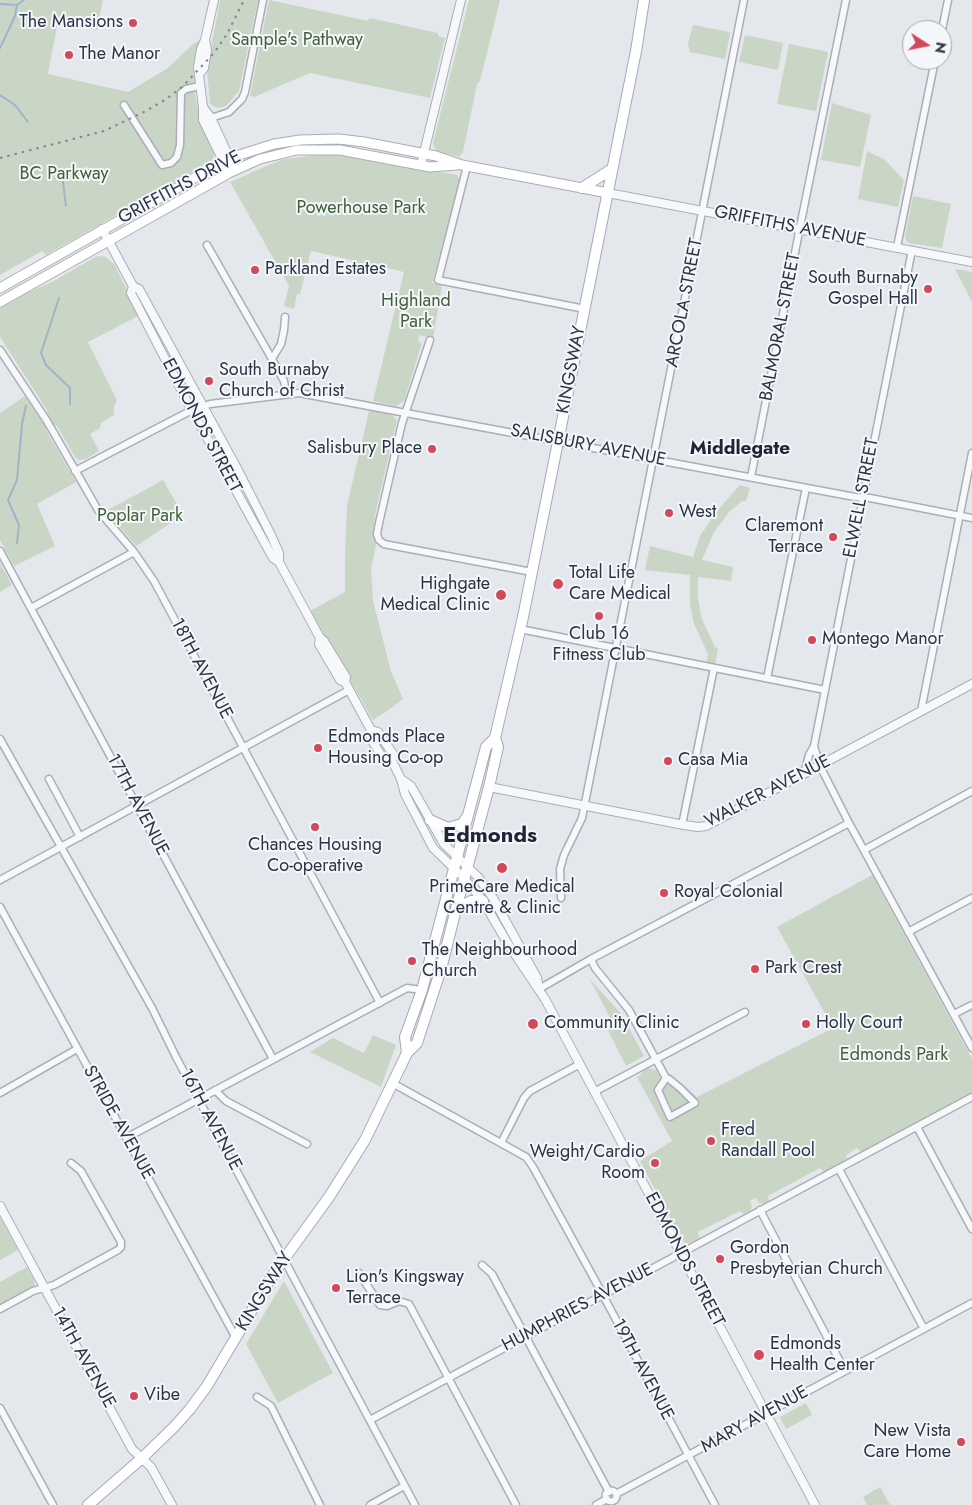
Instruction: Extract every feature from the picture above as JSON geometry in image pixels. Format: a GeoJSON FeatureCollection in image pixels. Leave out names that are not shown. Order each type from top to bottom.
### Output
{"type":"FeatureCollection","features":[{"type":"Feature","properties":{"kind":"main road","name":"KINGSWAY"},"geometry":{"type":"LineString","coordinates":[[407,1053],[406,1037],[422,990],[486,747],[494,738],[520,629],[636,51],[644,0]]}},
{"type":"Feature","properties":{"kind":"main road","name":"GRIFFITHS DRIVE"},"geometry":{"type":"LineString","coordinates":[[0,288],[226,160],[274,144],[323,139],[364,142],[423,153],[465,166],[608,193]]}},
{"type":"Feature","properties":{"kind":"main road","name":"GRIFFITHS DRIVE"},"geometry":{"type":"LineString","coordinates":[[0,302],[108,240],[232,172],[260,159],[296,150],[323,149],[340,150],[430,167],[465,166]]}},
{"type":"Feature","properties":{"kind":"main road"},"geometry":{"type":"LineString","coordinates":[[582,188],[612,169]]}},
{"type":"Feature","properties":{"kind":"main road","name":"KINGSWAY"},"geometry":{"type":"LineString","coordinates":[[88,1505],[141,1459],[190,1409],[207,1386],[284,1259],[349,1168],[374,1124],[407,1053],[417,1043],[434,996],[489,787],[498,747],[494,738]]}},
{"type":"Feature","properties":{"kind":"main road"},"geometry":{"type":"LineString","coordinates":[[430,820],[448,828],[462,824],[467,817]]}},
{"type":"Feature","properties":{"kind":"main road"},"geometry":{"type":"LineString","coordinates":[[456,908],[471,901],[483,901]]}},
{"type":"Feature","properties":{"kind":"street"},"geometry":{"type":"LineString","coordinates":[[214,0],[206,40],[201,49],[198,67],[203,120],[232,172]]}},
{"type":"Feature","properties":{"kind":"street"},"geometry":{"type":"LineString","coordinates":[[211,118],[229,112],[242,99],[263,0]]}},
{"type":"Feature","properties":{"kind":"street"},"geometry":{"type":"LineString","coordinates":[[421,165],[461,0]]}},
{"type":"Feature","properties":{"kind":"street","name":"ARCOLA STREET"},"geometry":{"type":"LineString","coordinates":[[616,647],[744,0]]}},
{"type":"Feature","properties":{"kind":"street","name":"BALMORAL STREET"},"geometry":{"type":"LineString","coordinates":[[751,477],[846,0]]}},
{"type":"Feature","properties":{"kind":"street"},"geometry":{"type":"LineString","coordinates":[[944,20],[948,0]]}},
{"type":"Feature","properties":{"kind":"street"},"geometry":{"type":"LineString","coordinates":[[897,247],[934,70]]}},
{"type":"Feature","properties":{"kind":"street"},"geometry":{"type":"LineString","coordinates":[[124,105],[162,165],[171,163],[177,157],[180,145],[182,93],[186,89],[200,86]]}},
{"type":"Feature","properties":{"kind":"street"},"geometry":{"type":"LineString","coordinates":[[203,107],[211,118],[226,160]]}},
{"type":"Feature","properties":{"kind":"street"},"geometry":{"type":"LineString","coordinates":[[465,166],[438,280],[585,309]]}},
{"type":"Feature","properties":{"kind":"street","name":"GRIFFITHS AVENUE"},"geometry":{"type":"LineString","coordinates":[[608,193],[972,262]]}},
{"type":"Feature","properties":{"kind":"street","name":"EDMONDS STREET"},"geometry":{"type":"LineString","coordinates":[[102,229],[133,286],[139,289],[203,406],[270,534],[279,554],[280,562],[320,638],[324,641],[346,677],[347,686],[371,730],[371,739],[384,760],[392,761],[401,779],[405,794],[433,848],[464,878],[483,901],[532,981],[539,989],[815,1505]]}},
{"type":"Feature","properties":{"kind":"street"},"geometry":{"type":"LineString","coordinates":[[207,245],[272,358],[284,382],[286,394]]}},
{"type":"Feature","properties":{"kind":"street","name":"ELWELL STREET"},"geometry":{"type":"LineString","coordinates":[[804,774],[809,755],[814,746],[912,250]]}},
{"type":"Feature","properties":{"kind":"street","name":"EDMONDS STREET"},"geometry":{"type":"LineString","coordinates":[[133,286],[131,293],[192,410],[274,558],[280,562]]}},
{"type":"Feature","properties":{"kind":"street"},"geometry":{"type":"LineString","coordinates":[[272,358],[282,344],[285,317]]}},
{"type":"Feature","properties":{"kind":"street"},"geometry":{"type":"LineString","coordinates":[[430,340],[402,423],[377,531],[379,540],[384,544],[532,572]]}},
{"type":"Feature","properties":{"kind":"street","name":"18TH AVENUE"},"geometry":{"type":"LineString","coordinates":[[0,350],[47,421],[98,510],[134,552],[154,581],[380,1002]]}},
{"type":"Feature","properties":{"kind":"street","name":"SALISBURY AVENUE"},"geometry":{"type":"LineString","coordinates":[[76,471],[203,406],[286,394],[306,394],[972,518]]}},
{"type":"Feature","properties":{"kind":"street"},"geometry":{"type":"LineString","coordinates":[[921,711],[972,453]]}},
{"type":"Feature","properties":{"kind":"street"},"geometry":{"type":"LineString","coordinates":[[767,678],[806,488]]}},
{"type":"Feature","properties":{"kind":"street","name":"17TH AVENUE"},"geometry":{"type":"LineString","coordinates":[[0,551],[273,1059]]}},
{"type":"Feature","properties":{"kind":"street"},"geometry":{"type":"LineString","coordinates":[[31,608],[134,552]]}},
{"type":"Feature","properties":{"kind":"street"},"geometry":{"type":"LineString","coordinates":[[520,629],[825,690]]}},
{"type":"Feature","properties":{"kind":"street"},"geometry":{"type":"LineString","coordinates":[[561,898],[560,869],[564,855],[582,818],[616,647]]}},
{"type":"Feature","properties":{"kind":"street"},"geometry":{"type":"LineString","coordinates":[[682,825],[714,668]]}},
{"type":"Feature","properties":{"kind":"street","name":"WALKER AVENUE"},"geometry":{"type":"LineString","coordinates":[[489,787],[698,827],[711,824],[972,684]]}},
{"type":"Feature","properties":{"kind":"street"},"geometry":{"type":"LineString","coordinates":[[0,880],[243,747],[347,686]]}},
{"type":"Feature","properties":{"kind":"street","name":"16TH AVENUE"},"geometry":{"type":"LineString","coordinates":[[0,739],[152,1008],[176,1057],[415,1505]]}},
{"type":"Feature","properties":{"kind":"street","name":"ELWELL STREET"},"geometry":{"type":"LineString","coordinates":[[814,746],[820,766],[849,823],[972,1048]]}},
{"type":"Feature","properties":{"kind":"street"},"geometry":{"type":"LineString","coordinates":[[49,779],[80,837]]}},
{"type":"Feature","properties":{"kind":"street","name":"EDMONDS STREET"},"geometry":{"type":"LineString","coordinates":[[401,779],[411,786],[444,844],[485,885],[537,978],[539,989]]}},
{"type":"Feature","properties":{"kind":"street"},"geometry":{"type":"LineString","coordinates":[[864,850],[972,791]]}},
{"type":"Feature","properties":{"kind":"street"},"geometry":{"type":"LineString","coordinates":[[539,989],[591,959],[849,823]]}},
{"type":"Feature","properties":{"kind":"street"},"geometry":{"type":"LineString","coordinates":[[908,932],[972,898]]}},
{"type":"Feature","properties":{"kind":"street","name":"STRIDE AVENUE"},"geometry":{"type":"LineString","coordinates":[[0,907],[236,1338]]}},
{"type":"Feature","properties":{"kind":"street"},"geometry":{"type":"LineString","coordinates":[[591,959],[595,968],[628,1010],[666,1078],[680,1088],[694,1103],[670,1117],[658,1090],[666,1078]]}},
{"type":"Feature","properties":{"kind":"street"},"geometry":{"type":"LineString","coordinates":[[126,1138],[407,988],[422,990]]}},
{"type":"Feature","properties":{"kind":"street"},"geometry":{"type":"LineString","coordinates":[[954,1014],[972,1005]]}},
{"type":"Feature","properties":{"kind":"street"},"geometry":{"type":"LineString","coordinates":[[594,1092],[745,1012]]}},
{"type":"Feature","properties":{"kind":"street"},"geometry":{"type":"LineString","coordinates":[[0,1093],[77,1048]]}},
{"type":"Feature","properties":{"kind":"street"},"geometry":{"type":"LineString","coordinates":[[501,1143],[530,1091],[580,1064]]}},
{"type":"Feature","properties":{"kind":"street","name":"19TH AVENUE"},"geometry":{"type":"LineString","coordinates":[[394,1084],[526,1157],[603,1295],[715,1505]]}},
{"type":"Feature","properties":{"kind":"street"},"geometry":{"type":"LineString","coordinates":[[215,1090],[226,1101],[307,1144]]}},
{"type":"Feature","properties":{"kind":"street","name":"HUMPHRIES AVENUE"},"geometry":{"type":"LineString","coordinates":[[370,1420],[972,1097]]}},
{"type":"Feature","properties":{"kind":"street"},"geometry":{"type":"LineString","coordinates":[[917,1127],[972,1229]]}},
{"type":"Feature","properties":{"kind":"street"},"geometry":{"type":"LineString","coordinates":[[0,1309],[33,1291],[54,1285],[121,1247],[121,1242],[82,1171],[71,1163]]}},
{"type":"Feature","properties":{"kind":"street"},"geometry":{"type":"LineString","coordinates":[[839,1170],[924,1329]]}},
{"type":"Feature","properties":{"kind":"street","name":"14TH AVENUE"},"geometry":{"type":"LineString","coordinates":[[0,1206],[132,1449],[151,1467],[172,1505]]}},
{"type":"Feature","properties":{"kind":"street"},"geometry":{"type":"LineString","coordinates":[[760,1210],[845,1371]]}},
{"type":"Feature","properties":{"kind":"street"},"geometry":{"type":"LineString","coordinates":[[482,1265],[492,1274],[612,1498]]}},
{"type":"Feature","properties":{"kind":"street"},"geometry":{"type":"LineString","coordinates":[[359,1273],[380,1305],[388,1306],[399,1301],[409,1304],[516,1505]]}},
{"type":"Feature","properties":{"kind":"street","name":"MARY AVENUE"},"geometry":{"type":"LineString","coordinates":[[596,1505],[972,1303]]}},
{"type":"Feature","properties":{"kind":"street"},"geometry":{"type":"LineString","coordinates":[[257,1398],[271,1406],[320,1505]]}},
{"type":"Feature","properties":{"kind":"street"},"geometry":{"type":"LineString","coordinates":[[0,1408],[53,1505]]}},
{"type":"Feature","properties":{"kind":"street"},"geometry":{"type":"LineString","coordinates":[[370,1505],[404,1486]]}},
{"type":"Feature","properties":{"kind":"green space","name":"BC Parkway"},"geometry":{"type":"Polygon","coordinates":[[[0,0],[103,0],[97,30],[71,25],[57,26],[48,74],[128,92],[168,68],[193,44],[200,40],[195,67],[195,94],[201,124],[215,153],[212,161],[46,255],[42,251],[0,275],[0,0]]]}},
{"type":"Feature","properties":{"kind":"green space"},"geometry":{"type":"Polygon","coordinates":[[[220,0],[258,0],[239,91],[226,106],[218,108],[210,104],[207,69],[220,0]]]}},
{"type":"Feature","properties":{"kind":"green space","name":"Sample's Pathway"},"geometry":{"type":"Polygon","coordinates":[[[269,0],[368,21],[369,18],[438,33],[438,36],[445,38],[430,98],[310,73],[254,97],[250,96],[269,0]]]}},
{"type":"Feature","properties":{"kind":"green space"},"geometry":{"type":"Polygon","coordinates":[[[469,0],[500,0],[480,81],[477,84],[463,152],[460,157],[436,151],[433,143],[469,0]]]}},
{"type":"Feature","properties":{"kind":"green space"},"geometry":{"type":"Polygon","coordinates":[[[693,25],[729,32],[725,59],[690,52],[688,43],[693,25]]]}},
{"type":"Feature","properties":{"kind":"green space"},"geometry":{"type":"Polygon","coordinates":[[[745,35],[783,43],[778,70],[739,62],[745,35]]]}},
{"type":"Feature","properties":{"kind":"green space"},"geometry":{"type":"Polygon","coordinates":[[[789,44],[828,52],[816,111],[777,104],[789,44]]]}},
{"type":"Feature","properties":{"kind":"green space"},"geometry":{"type":"Polygon","coordinates":[[[832,103],[871,115],[860,167],[821,160],[832,103]]]}},
{"type":"Feature","properties":{"kind":"green space"},"geometry":{"type":"Polygon","coordinates":[[[867,151],[885,160],[904,180],[898,207],[858,199],[867,151]]]}},
{"type":"Feature","properties":{"kind":"green space","name":"Powerhouse Park"},"geometry":{"type":"Polygon","coordinates":[[[317,155],[346,155],[457,175],[460,179],[432,283],[442,285],[433,338],[419,335],[418,341],[421,343],[421,346],[404,401],[396,406],[373,401],[404,272],[370,264],[355,267],[351,260],[311,251],[300,294],[297,294],[294,309],[284,306],[289,286],[230,182],[285,159],[317,155]]]}},
{"type":"Feature","properties":{"kind":"green space"},"geometry":{"type":"Polygon","coordinates":[[[913,196],[951,204],[942,248],[909,243],[906,240],[913,196]]]}},
{"type":"Feature","properties":{"kind":"green space"},"geometry":{"type":"Polygon","coordinates":[[[97,256],[106,257],[114,264],[140,315],[88,342],[117,400],[114,407],[114,415],[101,423],[100,428],[90,434],[99,451],[86,459],[79,460],[75,457],[57,426],[48,415],[47,410],[0,337],[0,308],[24,294],[52,282],[97,256]]]}},
{"type":"Feature","properties":{"kind":"green space"},"geometry":{"type":"Polygon","coordinates":[[[955,269],[972,272],[972,302],[955,269]]]}},
{"type":"Feature","properties":{"kind":"green space"},"geometry":{"type":"Polygon","coordinates":[[[25,396],[44,422],[47,432],[76,482],[37,504],[55,546],[14,566],[0,540],[0,413],[25,396]]]}},
{"type":"Feature","properties":{"kind":"green space"},"geometry":{"type":"Polygon","coordinates":[[[374,410],[391,414],[397,420],[376,510],[373,533],[376,545],[371,569],[373,601],[391,671],[403,699],[373,720],[310,611],[345,592],[347,506],[369,411],[374,410]]]}},
{"type":"Feature","properties":{"kind":"green space","name":"Poplar Park"},"geometry":{"type":"Polygon","coordinates":[[[163,480],[183,515],[136,546],[106,511],[163,480]]]}},
{"type":"Feature","properties":{"kind":"green space"},"geometry":{"type":"Polygon","coordinates":[[[740,485],[750,488],[746,501],[742,501],[730,511],[714,532],[702,560],[733,567],[731,581],[698,577],[698,599],[702,620],[715,647],[718,648],[715,666],[706,665],[708,654],[694,624],[690,604],[690,575],[645,570],[650,546],[693,557],[700,536],[717,511],[740,485]]]}},
{"type":"Feature","properties":{"kind":"green space"},"geometry":{"type":"Polygon","coordinates":[[[0,563],[12,585],[0,592],[0,563]]]}},
{"type":"Feature","properties":{"kind":"green space","name":"Edmonds Park"},"geometry":{"type":"Polygon","coordinates":[[[872,875],[972,1059],[972,1092],[861,1152],[857,1148],[846,1155],[847,1158],[842,1162],[824,1172],[820,1168],[768,1196],[769,1201],[764,1204],[759,1203],[756,1198],[750,1201],[752,1207],[750,1211],[743,1214],[740,1211],[698,1232],[699,1238],[690,1243],[685,1243],[640,1161],[672,1141],[637,1077],[641,1075],[643,1070],[648,1068],[656,1070],[660,1078],[669,1073],[697,1097],[833,1028],[777,927],[872,875]]]}},
{"type":"Feature","properties":{"kind":"green space"},"geometry":{"type":"Polygon","coordinates":[[[589,978],[622,1015],[644,1056],[626,1066],[603,1020],[610,1017],[589,978]]]}},
{"type":"Feature","properties":{"kind":"green space"},"geometry":{"type":"Polygon","coordinates":[[[373,1035],[396,1045],[381,1087],[310,1052],[333,1038],[364,1053],[373,1035]]]}},
{"type":"Feature","properties":{"kind":"green space"},"geometry":{"type":"Polygon","coordinates":[[[0,1217],[18,1250],[0,1260],[0,1217]]]}},
{"type":"Feature","properties":{"kind":"green space"},"geometry":{"type":"Polygon","coordinates":[[[27,1267],[35,1286],[0,1305],[0,1282],[27,1267]]]}},
{"type":"Feature","properties":{"kind":"green space"},"geometry":{"type":"Polygon","coordinates":[[[284,1281],[333,1373],[278,1403],[246,1344],[284,1281]]]}},
{"type":"Feature","properties":{"kind":"green space"},"geometry":{"type":"Polygon","coordinates":[[[806,1403],[812,1415],[786,1429],[780,1417],[806,1403]]]}},
{"type":"Feature","properties":{"kind":"green space"},"geometry":{"type":"Polygon","coordinates":[[[880,1487],[890,1505],[867,1505],[863,1497],[880,1487]]]}},
{"type":"Feature","properties":{"kind":"waterway"},"geometry":{"type":"LineString","coordinates":[[17,5],[24,0]]}},
{"type":"Feature","properties":{"kind":"waterway"},"geometry":{"type":"LineString","coordinates":[[0,4],[17,5],[15,16],[0,48]]}},
{"type":"Feature","properties":{"kind":"waterway"},"geometry":{"type":"LineString","coordinates":[[0,95],[15,105],[28,122]]}},
{"type":"Feature","properties":{"kind":"waterway"},"geometry":{"type":"LineString","coordinates":[[51,166],[62,174],[66,206]]}},
{"type":"Feature","properties":{"kind":"waterway"},"geometry":{"type":"LineString","coordinates":[[59,298],[41,353],[46,365],[70,388],[70,404]]}},
{"type":"Feature","properties":{"kind":"waterway"},"geometry":{"type":"LineString","coordinates":[[17,543],[19,525],[8,500],[17,480],[22,424],[26,406]]}},
{"type":"Feature","properties":{"kind":"railway"},"geometry":{"type":"LineString","coordinates":[[0,158],[104,131],[165,100],[182,87],[214,53],[227,34],[244,0]]}},
{"type":"Feature","properties":{"kind":"place","name":"The Mansions"},"geometry":{"type":"Point","coordinates":[133,23]}},
{"type":"Feature","properties":{"kind":"place","name":"The Manor"},"geometry":{"type":"Point","coordinates":[69,55]}},
{"type":"Feature","properties":{"kind":"place","name":"Parkland Estates"},"geometry":{"type":"Point","coordinates":[255,270]}},
{"type":"Feature","properties":{"kind":"place","name":"South Burnaby Gospel Hall"},"geometry":{"type":"Point","coordinates":[928,289]}},
{"type":"Feature","properties":{"kind":"place","name":"South Burnaby Church of Christ"},"geometry":{"type":"Point","coordinates":[209,381]}},
{"type":"Feature","properties":{"kind":"place","name":"Salisbury Place"},"geometry":{"type":"Point","coordinates":[432,449]}},
{"type":"Feature","properties":{"kind":"place","name":"West"},"geometry":{"type":"Point","coordinates":[669,513]}},
{"type":"Feature","properties":{"kind":"place","name":"Claremont Terrace"},"geometry":{"type":"Point","coordinates":[833,537]}},
{"type":"Feature","properties":{"kind":"place","name":"Total Life Care Medical"},"geometry":{"type":"Point","coordinates":[558,584]}},
{"type":"Feature","properties":{"kind":"place","name":"Highgate Medical Clinic"},"geometry":{"type":"Point","coordinates":[501,595]}},
{"type":"Feature","properties":{"kind":"place","name":"Club 16 Fitness Club"},"geometry":{"type":"Point","coordinates":[599,616]}},
{"type":"Feature","properties":{"kind":"place","name":"Montego Manor"},"geometry":{"type":"Point","coordinates":[812,640]}},
{"type":"Feature","properties":{"kind":"place","name":"Edmonds Place Housing Co-op"},"geometry":{"type":"Point","coordinates":[318,748]}},
{"type":"Feature","properties":{"kind":"place","name":"Casa Mia"},"geometry":{"type":"Point","coordinates":[668,761]}},
{"type":"Feature","properties":{"kind":"place","name":"Chances Housing Co-operative"},"geometry":{"type":"Point","coordinates":[315,827]}},
{"type":"Feature","properties":{"kind":"place","name":"PrimeCare Medical Centre & Clinic"},"geometry":{"type":"Point","coordinates":[502,868]}},
{"type":"Feature","properties":{"kind":"place","name":"Royal Colonial"},"geometry":{"type":"Point","coordinates":[664,893]}},
{"type":"Feature","properties":{"kind":"place","name":"The Neighbourhood Church"},"geometry":{"type":"Point","coordinates":[412,961]}},
{"type":"Feature","properties":{"kind":"place","name":"Park Crest"},"geometry":{"type":"Point","coordinates":[755,969]}},
{"type":"Feature","properties":{"kind":"place","name":"Community Clinic"},"geometry":{"type":"Point","coordinates":[533,1024]}},
{"type":"Feature","properties":{"kind":"place","name":"Holly Court"},"geometry":{"type":"Point","coordinates":[806,1024]}},
{"type":"Feature","properties":{"kind":"place","name":"Fred Randall Pool"},"geometry":{"type":"Point","coordinates":[711,1141]}},
{"type":"Feature","properties":{"kind":"place","name":"Weight/Cardio Room"},"geometry":{"type":"Point","coordinates":[655,1163]}},
{"type":"Feature","properties":{"kind":"place","name":"Gordon Presbyterian Church"},"geometry":{"type":"Point","coordinates":[720,1259]}},
{"type":"Feature","properties":{"kind":"place","name":"Lion's Kingsway Terrace"},"geometry":{"type":"Point","coordinates":[336,1288]}},
{"type":"Feature","properties":{"kind":"place","name":"Edmonds Health Center"},"geometry":{"type":"Point","coordinates":[759,1355]}},
{"type":"Feature","properties":{"kind":"place","name":"Vibe"},"geometry":{"type":"Point","coordinates":[134,1396]}},
{"type":"Feature","properties":{"kind":"place","name":"New Vista Care Home"},"geometry":{"type":"Point","coordinates":[961,1442]}},
{"type":"Feature","properties":{"kind":"district","name":"Middlegate"},"geometry":{"type":"Point","coordinates":[740,449]}},
{"type":"Feature","properties":{"kind":"district","name":"Edmonds"},"geometry":{"type":"Point","coordinates":[490,837]}},
{"type":"Feature","properties":{"kind":"park label","name":"Highland Park"},"geometry":{"type":"Point","coordinates":[416,312]}}]}
